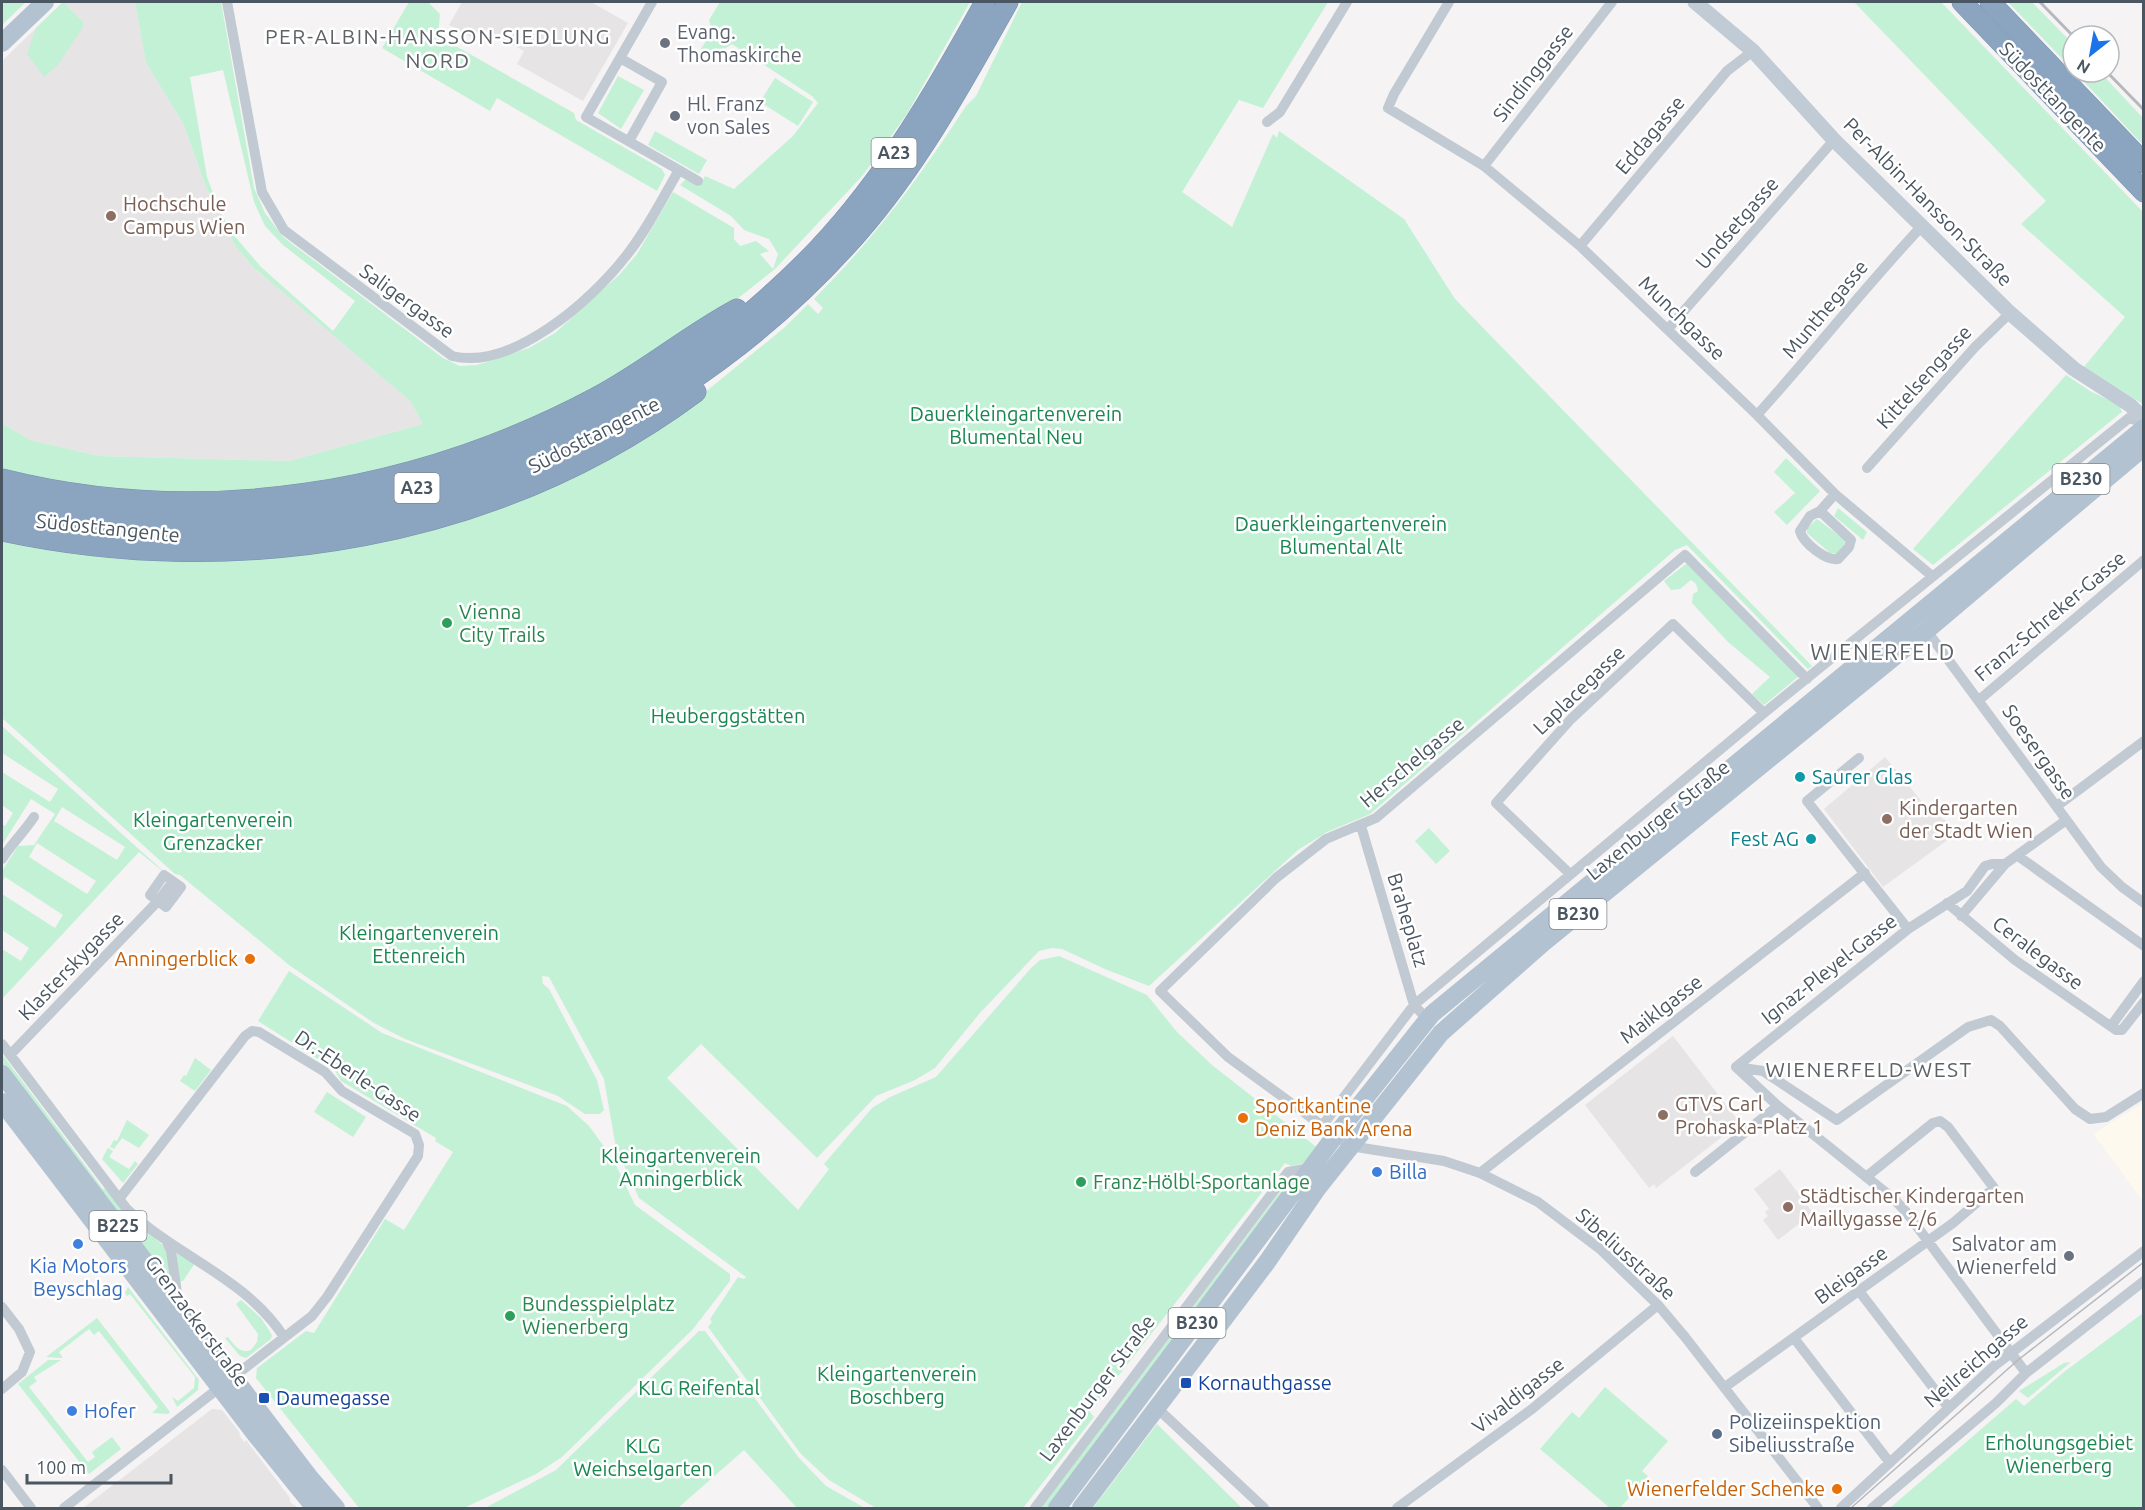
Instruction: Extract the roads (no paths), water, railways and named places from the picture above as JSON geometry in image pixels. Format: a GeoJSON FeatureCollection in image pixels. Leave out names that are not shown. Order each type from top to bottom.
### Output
{"type":"FeatureCollection","features":[{"type":"Feature","properties":{"kind":"highway","name":"Südosttangente"},"geometry":{"type":"LineString","coordinates":[[2,496],[88,512],[194,518],[307,510],[426,486],[510,458],[572,430],[627,401],[697,355],[780,287],[843,220],[886,165],[932,96],[986,2]]}},
{"type":"Feature","properties":{"kind":"highway","name":"Südosttangente"},"geometry":{"type":"LineString","coordinates":[[2,515],[86,529],[194,536],[272,532],[396,512],[485,486],[589,441],[676,391],[771,320],[839,253],[901,178],[950,105],[1008,2]]}},
{"type":"Feature","properties":{"kind":"highway","name":"Südosttangente"},"geometry":{"type":"LineString","coordinates":[[1962,2],[2144,192]]}},
{"type":"Feature","properties":{"kind":"highway","name":"Südosttangente"},"geometry":{"type":"LineString","coordinates":[[1990,2],[2144,163]]}},
{"type":"Feature","properties":{"kind":"highway"},"geometry":{"type":"LineString","coordinates":[[2,479],[102,497],[194,502],[289,496],[383,480],[472,454],[567,413],[664,357],[733,312],[780,287]]}},
{"type":"Feature","properties":{"kind":"highway"},"geometry":{"type":"LineString","coordinates":[[2,531],[94,547],[147,552],[214,552],[266,550],[351,539],[449,515],[543,483],[627,440],[718,376],[771,320]]}},
{"type":"Feature","properties":{"kind":"main road"},"geometry":{"type":"LineString","coordinates":[[2,44],[45,2]]}},
{"type":"Feature","properties":{"kind":"main road","name":"Laxenburger Straße"},"geometry":{"type":"LineString","coordinates":[[1057,1509],[1336,1136],[1427,1019],[1914,615],[2144,428]]}},
{"type":"Feature","properties":{"kind":"main road","name":"Laxenburger Straße"},"geometry":{"type":"LineString","coordinates":[[1081,1509],[1157,1408],[1336,1136],[1441,1033],[1543,943],[1926,631],[2144,447]]}},
{"type":"Feature","properties":{"kind":"main road","name":"Grenzackerstraße"},"geometry":{"type":"LineString","coordinates":[[2,1074],[178,1303],[227,1383],[315,1509]]}},
{"type":"Feature","properties":{"kind":"main road","name":"Grenzackerstraße"},"geometry":{"type":"LineString","coordinates":[[2,1102],[227,1383],[336,1509]]}},
{"type":"Feature","properties":{"kind":"street","name":"Saligergasse"},"geometry":{"type":"LineString","coordinates":[[227,2],[262,192],[271,211],[284,230],[307,249],[452,356],[474,359],[495,354],[552,326],[573,310],[605,281],[627,255],[679,170]]}},
{"type":"Feature","properties":{"kind":"street"},"geometry":{"type":"LineString","coordinates":[[652,2],[586,117],[698,181]]}},
{"type":"Feature","properties":{"kind":"street"},"geometry":{"type":"LineString","coordinates":[[1267,122],[1280,112],[1347,2]]}},
{"type":"Feature","properties":{"kind":"street","name":"Munchgasse"},"geometry":{"type":"LineString","coordinates":[[1449,2],[1388,108],[1484,166],[1580,246],[1757,415],[1835,494],[1932,576]]}},
{"type":"Feature","properties":{"kind":"street","name":"Sindinggasse"},"geometry":{"type":"LineString","coordinates":[[1484,166],[1612,2]]}},
{"type":"Feature","properties":{"kind":"street","name":"Per-Albin-Hansson-Straße"},"geometry":{"type":"LineString","coordinates":[[1695,2],[1752,51],[1834,140],[2010,313],[2074,369],[2130,405],[2144,421]]}},
{"type":"Feature","properties":{"kind":"street","name":"Eddagasse"},"geometry":{"type":"LineString","coordinates":[[1580,246],[1727,71],[1752,51]]}},
{"type":"Feature","properties":{"kind":"street"},"geometry":{"type":"LineString","coordinates":[[620,58],[662,82],[628,141]]}},
{"type":"Feature","properties":{"kind":"street","name":"Undsetgasse"},"geometry":{"type":"LineString","coordinates":[[1668,329],[1834,140]]}},
{"type":"Feature","properties":{"kind":"street","name":"Munthegasse"},"geometry":{"type":"LineString","coordinates":[[1757,415],[1872,279],[1921,227]]}},
{"type":"Feature","properties":{"kind":"street","name":"Kittelsengasse"},"geometry":{"type":"LineString","coordinates":[[1867,468],[1975,346],[2010,313]]}},
{"type":"Feature","properties":{"kind":"street","name":"Laxenburger Straße"},"geometry":{"type":"LineString","coordinates":[[1336,1136],[1414,1005],[1764,713],[2129,418],[2144,421]]}},
{"type":"Feature","properties":{"kind":"street"},"geometry":{"type":"LineString","coordinates":[[1820,511],[1849,537],[1849,547],[1838,559],[1828,558],[1800,534],[1802,525],[1810,516],[1820,511],[1835,494]]}},
{"type":"Feature","properties":{"kind":"street","name":"Herschelgasse"},"geometry":{"type":"LineString","coordinates":[[1336,1136],[1228,1058],[1160,991],[1276,878],[1326,839],[1376,818],[1685,555],[1807,679]]}},
{"type":"Feature","properties":{"kind":"street","name":"Franz-Schreker-Gasse"},"geometry":{"type":"LineString","coordinates":[[1979,699],[2144,560]]}},
{"type":"Feature","properties":{"kind":"street","name":"Soesergasse"},"geometry":{"type":"LineString","coordinates":[[1914,615],[1979,699],[2057,806],[2065,821],[2101,867],[2122,887],[2144,903]]}},
{"type":"Feature","properties":{"kind":"street","name":"Laplacegasse"},"geometry":{"type":"LineString","coordinates":[[1570,874],[1497,803],[1571,719],[1673,624],[1764,713]]}},
{"type":"Feature","properties":{"kind":"street"},"geometry":{"type":"LineString","coordinates":[[2057,806],[2144,741]]}},
{"type":"Feature","properties":{"kind":"street"},"geometry":{"type":"LineString","coordinates":[[1859,758],[1807,801],[1908,929]]}},
{"type":"Feature","properties":{"kind":"street"},"geometry":{"type":"LineString","coordinates":[[2,859],[16,836],[23,833],[34,816]]}},
{"type":"Feature","properties":{"kind":"street"},"geometry":{"type":"LineString","coordinates":[[1961,916],[2005,864],[2065,821]]}},
{"type":"Feature","properties":{"kind":"street","name":"Braheplatz"},"geometry":{"type":"LineString","coordinates":[[1361,826],[1414,1005],[1427,1019]]}},
{"type":"Feature","properties":{"kind":"street"},"geometry":{"type":"LineString","coordinates":[[2019,856],[2144,946]]}},
{"type":"Feature","properties":{"kind":"street","name":"Ignaz-Pleyel-Gasse"},"geometry":{"type":"LineString","coordinates":[[1736,1067],[1908,929],[1966,891],[1985,866],[2005,864]]}},
{"type":"Feature","properties":{"kind":"street","name":"Maiklgasse"},"geometry":{"type":"LineString","coordinates":[[1480,1173],[1865,873]]}},
{"type":"Feature","properties":{"kind":"street","name":"Klasterskygasse"},"geometry":{"type":"LineString","coordinates":[[10,1055],[158,901],[171,884]]}},
{"type":"Feature","properties":{"kind":"street","name":"Ceralegasse"},"geometry":{"type":"LineString","coordinates":[[1947,903],[2015,960],[2110,1026]]}},
{"type":"Feature","properties":{"kind":"street"},"geometry":{"type":"LineString","coordinates":[[2144,981],[2110,1026],[2122,1030],[2144,1002]]}},
{"type":"Feature","properties":{"kind":"street"},"geometry":{"type":"LineString","coordinates":[[1736,1067],[1763,1071],[1837,1120],[1968,1026],[1991,1020],[2000,1026],[2075,1109],[2090,1119],[2106,1117],[2144,1094]]}},
{"type":"Feature","properties":{"kind":"street","name":"Dr.-Eberle-Gasse"},"geometry":{"type":"LineString","coordinates":[[119,1200],[245,1036],[252,1031],[259,1032],[325,1072],[342,1090],[415,1134],[420,1145],[418,1156],[312,1316],[284,1337]]}},
{"type":"Feature","properties":{"kind":"street","name":"Grenzackerstraße"},"geometry":{"type":"LineString","coordinates":[[2,1044],[119,1200],[137,1219],[249,1296],[267,1314],[284,1337],[227,1383]]}},
{"type":"Feature","properties":{"kind":"street"},"geometry":{"type":"LineString","coordinates":[[1736,1067],[1778,1106],[1895,1200],[1929,1240],[2026,1373]]}},
{"type":"Feature","properties":{"kind":"street"},"geometry":{"type":"LineString","coordinates":[[1695,1172],[1778,1106]]}},
{"type":"Feature","properties":{"kind":"street","name":"Bleigasse"},"geometry":{"type":"LineString","coordinates":[[1725,1387],[1929,1240],[1991,1194],[1994,1188],[1948,1127],[1940,1121],[1933,1123],[1866,1177]]}},
{"type":"Feature","properties":{"kind":"street","name":"Sibeliusstraße"},"geometry":{"type":"LineString","coordinates":[[1336,1136],[1444,1161],[1480,1173],[1538,1202],[1600,1249],[1658,1305],[1725,1387],[1818,1509]]}},
{"type":"Feature","properties":{"kind":"street","name":"Laxenburger Straße"},"geometry":{"type":"LineString","coordinates":[[1035,1509],[1288,1172],[1313,1167]]}},
{"type":"Feature","properties":{"kind":"street"},"geometry":{"type":"LineString","coordinates":[[166,1241],[171,1251],[178,1303]]}},
{"type":"Feature","properties":{"kind":"street","name":"Neilreichgasse"},"geometry":{"type":"LineString","coordinates":[[1841,1509],[1948,1407],[2012,1351],[2144,1251]]}},
{"type":"Feature","properties":{"kind":"street"},"geometry":{"type":"LineString","coordinates":[[1872,1509],[1996,1402],[2026,1373],[2144,1281]]}},
{"type":"Feature","properties":{"kind":"street"},"geometry":{"type":"LineString","coordinates":[[1859,1291],[1948,1407]]}},
{"type":"Feature","properties":{"kind":"street","name":"Vivaldigasse"},"geometry":{"type":"LineString","coordinates":[[1397,1509],[1532,1409],[1658,1305]]}},
{"type":"Feature","properties":{"kind":"street"},"geometry":{"type":"LineString","coordinates":[[2,1306],[19,1329],[30,1352],[22,1372],[2,1389]]}},
{"type":"Feature","properties":{"kind":"street"},"geometry":{"type":"LineString","coordinates":[[1794,1338],[1890,1463]]}},
{"type":"Feature","properties":{"kind":"street"},"geometry":{"type":"LineString","coordinates":[[64,1509],[227,1383]]}},
{"type":"Feature","properties":{"kind":"street"},"geometry":{"type":"LineString","coordinates":[[1157,1408],[1264,1509]]}},
{"type":"Feature","properties":{"kind":"street"},"geometry":{"type":"LineString","coordinates":[[2,1470],[31,1509]]}},
{"type":"Feature","properties":{"kind":"tram line"},"geometry":{"type":"LineString","coordinates":[[1851,1508],[2018,1360],[2144,1262]]}},
{"type":"Feature","properties":{"kind":"railway"},"geometry":{"type":"LineString","coordinates":[[2040,2],[2061,24]]}},
{"type":"Feature","properties":{"kind":"railway"},"geometry":{"type":"LineString","coordinates":[[2119,84],[2144,110]]}},
{"type":"Feature","properties":{"kind":"place","name":"Evang. Thomaskirche"},"geometry":{"type":"Point","coordinates":[665,43]}},
{"type":"Feature","properties":{"kind":"place","name":"Hl. Franz von Sales"},"geometry":{"type":"Point","coordinates":[675,116]}},
{"type":"Feature","properties":{"kind":"place","name":"Hochschule Campus Wien"},"geometry":{"type":"Point","coordinates":[111,216]}},
{"type":"Feature","properties":{"kind":"place","name":"Vienna City Trails"},"geometry":{"type":"Point","coordinates":[447,623]}},
{"type":"Feature","properties":{"kind":"place","name":"Saurer Glas"},"geometry":{"type":"Point","coordinates":[1800,777]}},
{"type":"Feature","properties":{"kind":"place","name":"Kindergarten der Stadt Wien"},"geometry":{"type":"Point","coordinates":[1887,819]}},
{"type":"Feature","properties":{"kind":"place","name":"Fest AG"},"geometry":{"type":"Point","coordinates":[1811,839]}},
{"type":"Feature","properties":{"kind":"place","name":"Anningerblick"},"geometry":{"type":"Point","coordinates":[250,959]}},
{"type":"Feature","properties":{"kind":"place","name":"GTVS Carl Prohaska-Platz 1"},"geometry":{"type":"Point","coordinates":[1663,1115]}},
{"type":"Feature","properties":{"kind":"place","name":"Sportkantine Deniz Bank Arena"},"geometry":{"type":"Point","coordinates":[1243,1118]}},
{"type":"Feature","properties":{"kind":"place","name":"Billa"},"geometry":{"type":"Point","coordinates":[1377,1172]}},
{"type":"Feature","properties":{"kind":"place","name":"Franz-Hölbl-Sportanlage"},"geometry":{"type":"Point","coordinates":[1081,1182]}},
{"type":"Feature","properties":{"kind":"place","name":"Städtischer Kindergarten Maillygasse 2/6"},"geometry":{"type":"Point","coordinates":[1788,1207]}},
{"type":"Feature","properties":{"kind":"place","name":"Kia Motors Beyschlag"},"geometry":{"type":"Point","coordinates":[78,1244]}},
{"type":"Feature","properties":{"kind":"place","name":"Salvator am Wienerfeld"},"geometry":{"type":"Point","coordinates":[2069,1256]}},
{"type":"Feature","properties":{"kind":"place","name":"Bundesspielplatz Wienerberg"},"geometry":{"type":"Point","coordinates":[510,1316]}},
{"type":"Feature","properties":{"kind":"place","name":"Kornauthgasse"},"geometry":{"type":"Point","coordinates":[1186,1383]}},
{"type":"Feature","properties":{"kind":"place","name":"Daumegasse"},"geometry":{"type":"Point","coordinates":[264,1398]}},
{"type":"Feature","properties":{"kind":"place","name":"Hofer"},"geometry":{"type":"Point","coordinates":[72,1411]}},
{"type":"Feature","properties":{"kind":"place","name":"Polizeiinspektion Sibeliusstraße"},"geometry":{"type":"Point","coordinates":[1717,1434]}},
{"type":"Feature","properties":{"kind":"place","name":"Wienerfelder Schenke"},"geometry":{"type":"Point","coordinates":[1837,1489]}},
{"type":"Feature","properties":{"kind":"district","name":"PER-ALBIN-HANSSON-SIEDLUNG NORD"},"geometry":{"type":"Point","coordinates":[438,49]}},
{"type":"Feature","properties":{"kind":"district","name":"WIENERFELD"},"geometry":{"type":"Point","coordinates":[1883,652]}},
{"type":"Feature","properties":{"kind":"district","name":"WIENERFELD-WEST"},"geometry":{"type":"Point","coordinates":[1869,1070]}},
{"type":"Feature","properties":{"kind":"park label","name":"Dauerkleingartenverein Blumental Neu"},"geometry":{"type":"Point","coordinates":[1016,426]}},
{"type":"Feature","properties":{"kind":"park label","name":"Dauerkleingartenverein Blumental Alt"},"geometry":{"type":"Point","coordinates":[1341,536]}},
{"type":"Feature","properties":{"kind":"park label","name":"Heuberggstätten"},"geometry":{"type":"Point","coordinates":[728,716]}},
{"type":"Feature","properties":{"kind":"park label","name":"Kleingartenverein Grenzacker"},"geometry":{"type":"Point","coordinates":[213,832]}},
{"type":"Feature","properties":{"kind":"park label","name":"Kleingartenverein Ettenreich"},"geometry":{"type":"Point","coordinates":[419,944]}},
{"type":"Feature","properties":{"kind":"park label","name":"Kleingartenverein Anningerblick"},"geometry":{"type":"Point","coordinates":[681,1168]}},
{"type":"Feature","properties":{"kind":"park label","name":"Kleingartenverein Boschberg"},"geometry":{"type":"Point","coordinates":[897,1386]}},
{"type":"Feature","properties":{"kind":"park label","name":"KLG Reifental"},"geometry":{"type":"Point","coordinates":[699,1388]}},
{"type":"Feature","properties":{"kind":"park label","name":"Erholungsgebiet Wienerberg"},"geometry":{"type":"Point","coordinates":[2059,1454]}},
{"type":"Feature","properties":{"kind":"park label","name":"KLG Weichselgarten"},"geometry":{"type":"Point","coordinates":[643,1458]}}]}
